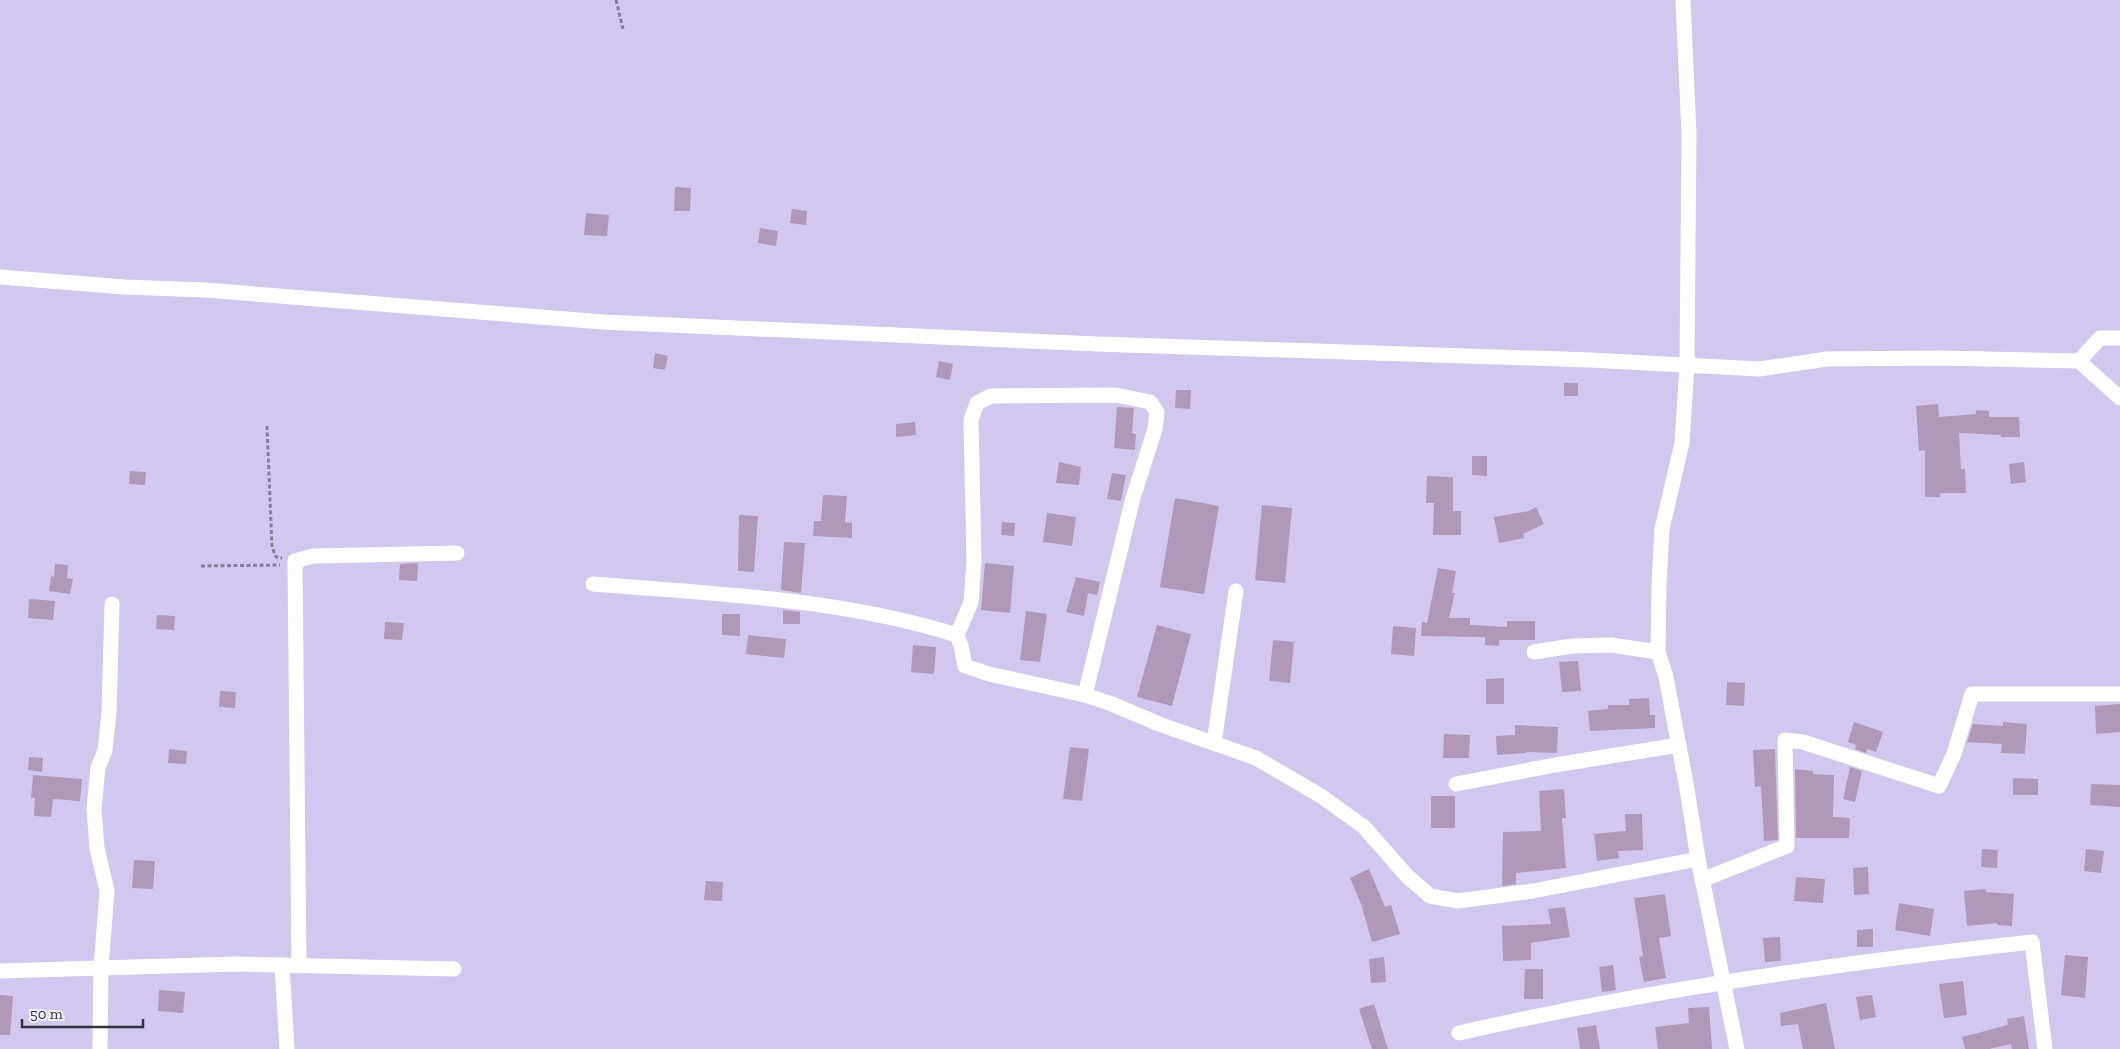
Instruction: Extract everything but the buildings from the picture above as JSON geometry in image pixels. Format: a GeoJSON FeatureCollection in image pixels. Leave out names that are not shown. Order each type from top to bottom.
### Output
{"type":"FeatureCollection","features":[{"type":"Feature","properties":{"kind":"street"},"geometry":{"type":"LineString","coordinates":[[1683,0],[1689,134],[1687,365],[1682,443],[1662,529],[1658,652],[1666,678],[1702,880],[1737,1049]]}},
{"type":"Feature","properties":{"kind":"street"},"geometry":{"type":"LineString","coordinates":[[0,277],[124,287],[205,290],[603,322],[1087,344],[1580,360],[1759,369],[1827,359],[1939,358],[2079,361],[2120,398]]}},
{"type":"Feature","properties":{"kind":"street"},"geometry":{"type":"LineString","coordinates":[[2079,361],[2100,338],[2120,338]]}},
{"type":"Feature","properties":{"kind":"street"},"geometry":{"type":"LineString","coordinates":[[1085,695],[1133,498],[1155,429],[1156,412],[1150,402],[1116,395],[991,396],[977,403],[971,420],[974,561],[971,602],[957,635],[965,666],[989,674],[1085,695],[1159,724],[1256,758],[1321,796],[1364,826],[1407,876],[1430,896],[1458,901],[1533,891],[1698,858]]}},
{"type":"Feature","properties":{"kind":"street"},"geometry":{"type":"LineString","coordinates":[[299,966],[296,816],[295,561],[313,556],[457,553]]}},
{"type":"Feature","properties":{"kind":"street"},"geometry":{"type":"LineString","coordinates":[[593,584],[808,602],[926,625],[957,635]]}},
{"type":"Feature","properties":{"kind":"street"},"geometry":{"type":"LineString","coordinates":[[1214,743],[1236,592]]}},
{"type":"Feature","properties":{"kind":"street"},"geometry":{"type":"LineString","coordinates":[[100,1049],[101,968],[108,891],[97,848],[94,809],[98,768],[104,750],[109,713],[112,604]]}},
{"type":"Feature","properties":{"kind":"street"},"geometry":{"type":"LineString","coordinates":[[1534,652],[1572,646],[1611,645],[1658,652]]}},
{"type":"Feature","properties":{"kind":"street"},"geometry":{"type":"LineString","coordinates":[[1702,880],[1787,846],[1785,740],[1803,742],[1939,786],[1954,754],[1972,694],[2120,694]]}},
{"type":"Feature","properties":{"kind":"street"},"geometry":{"type":"LineString","coordinates":[[1456,784],[1555,765],[1679,745]]}},
{"type":"Feature","properties":{"kind":"street"},"geometry":{"type":"LineString","coordinates":[[1459,1033],[1534,1016],[1723,984],[1887,958],[2032,942],[2045,1049]]}},
{"type":"Feature","properties":{"kind":"street"},"geometry":{"type":"LineString","coordinates":[[0,971],[167,965],[282,965],[454,970]]}},
{"type":"Feature","properties":{"kind":"street"},"geometry":{"type":"LineString","coordinates":[[282,965],[288,1049]]}},
{"type":"Feature","properties":{"kind":"path"},"geometry":{"type":"LineString","coordinates":[[616,0],[623,29]]}},
{"type":"Feature","properties":{"kind":"path"},"geometry":{"type":"LineString","coordinates":[[268,426],[272,547],[276,557],[275,566]]}},
{"type":"Feature","properties":{"kind":"path"},"geometry":{"type":"LineString","coordinates":[[276,557],[295,561]]}},
{"type":"Feature","properties":{"kind":"path"},"geometry":{"type":"LineString","coordinates":[[201,566],[275,566],[295,561]]}}]}
